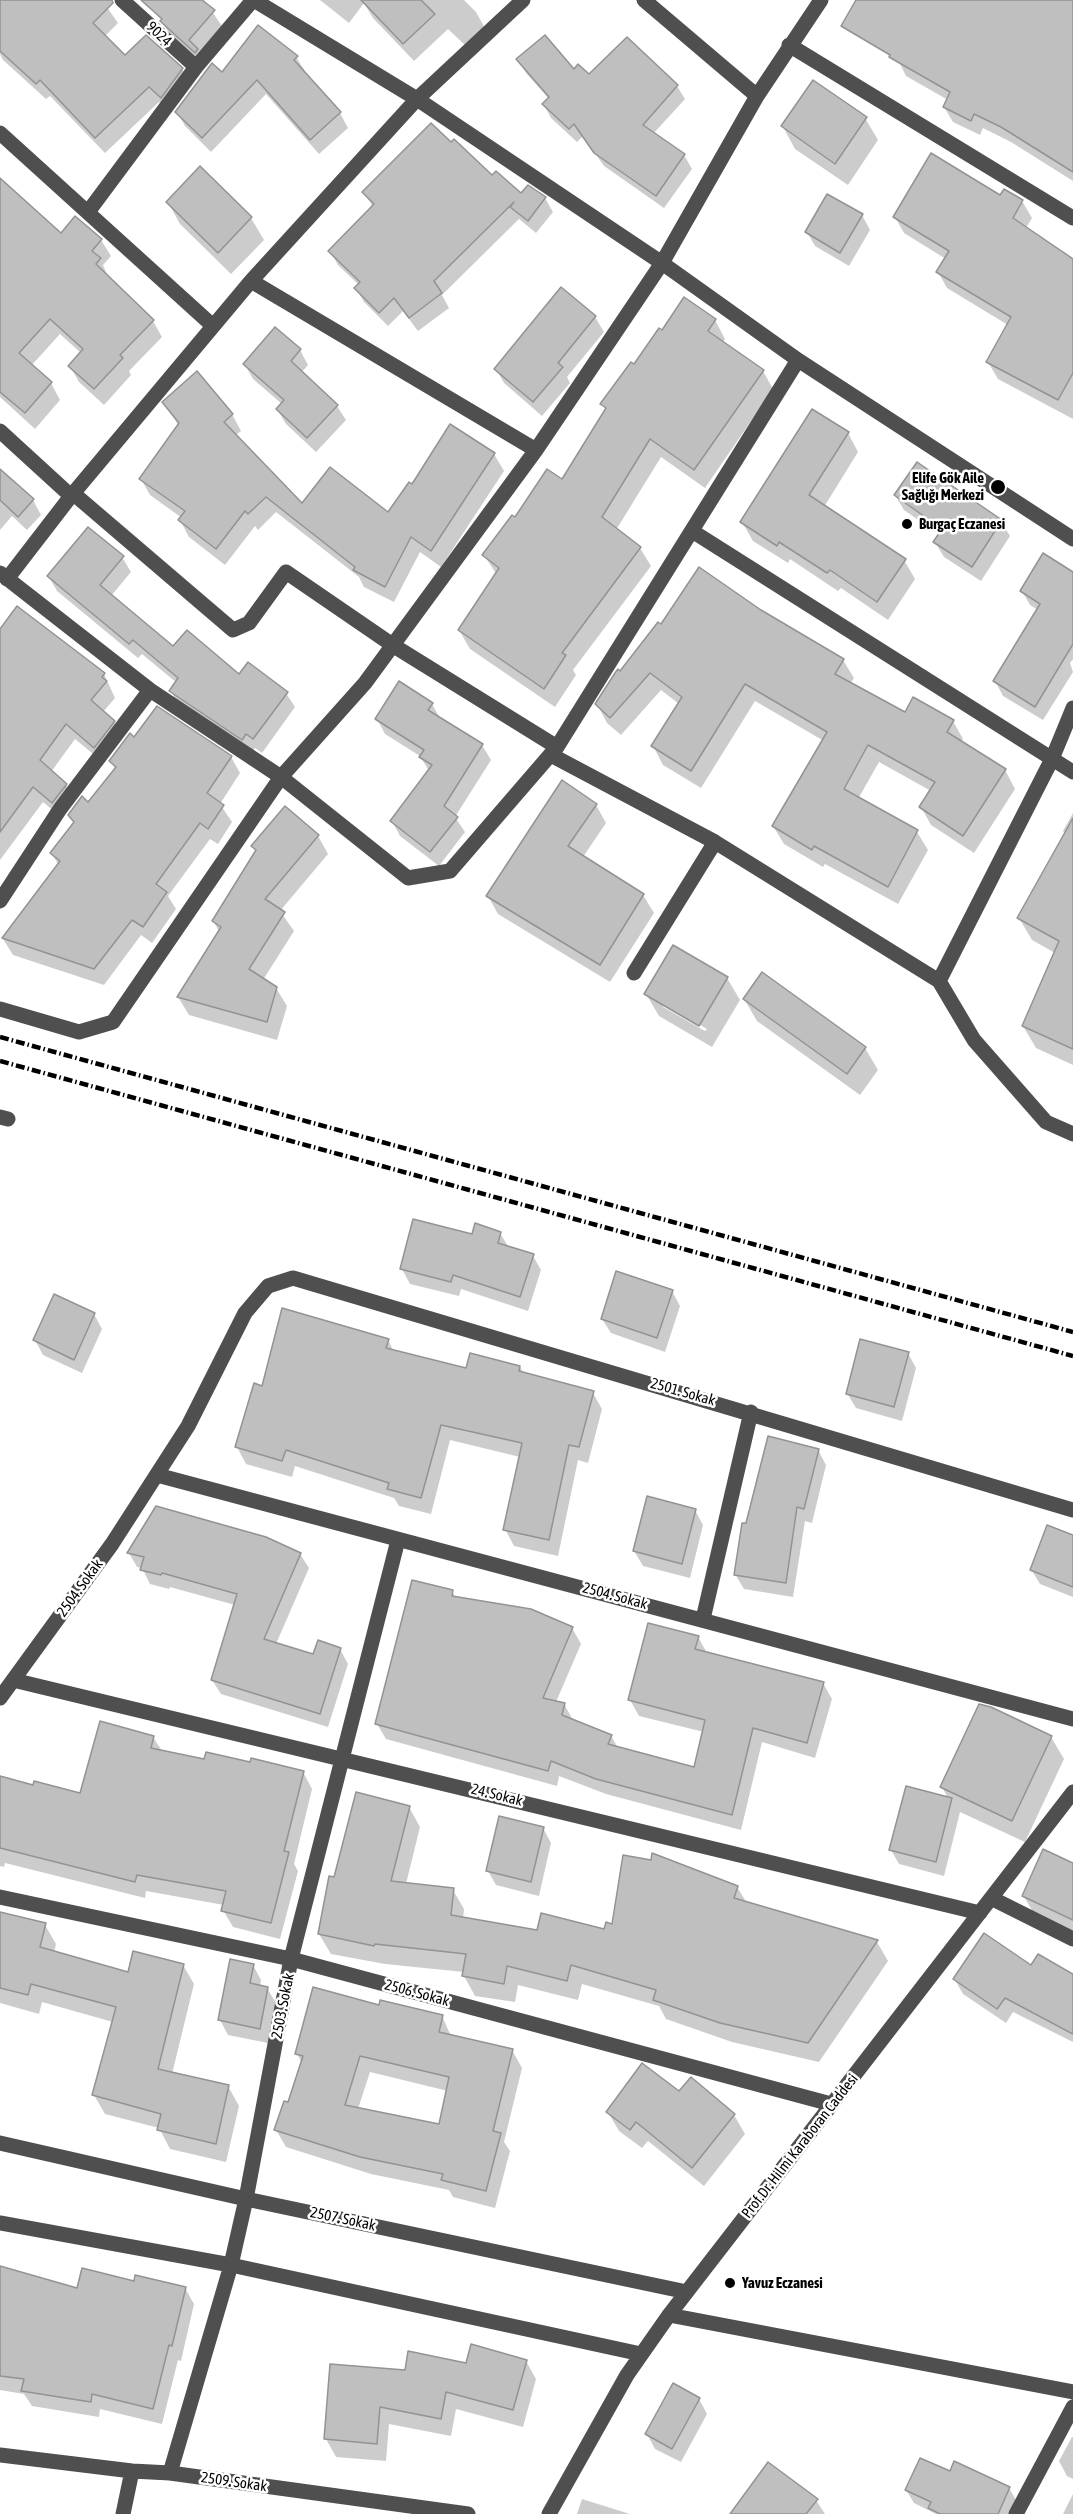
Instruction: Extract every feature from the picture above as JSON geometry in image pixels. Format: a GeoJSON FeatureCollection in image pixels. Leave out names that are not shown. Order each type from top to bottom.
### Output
{"type":"FeatureCollection","features":[{"type":"Feature","properties":{"kind":"street","name":"9024"},"geometry":{"type":"LineString","coordinates":[[123,0],[196,67]]}},
{"type":"Feature","properties":{"kind":"street"},"geometry":{"type":"LineString","coordinates":[[88,212],[196,67],[254,0],[417,99],[662,263],[798,360],[1073,539]]}},
{"type":"Feature","properties":{"kind":"street"},"geometry":{"type":"LineString","coordinates":[[523,0],[417,99],[251,281],[3,576],[150,690],[280,777],[408,878],[450,871],[554,751],[798,360]]}},
{"type":"Feature","properties":{"kind":"street"},"geometry":{"type":"LineString","coordinates":[[644,0],[757,96]]}},
{"type":"Feature","properties":{"kind":"street"},"geometry":{"type":"LineString","coordinates":[[0,1009],[80,1032],[114,1022],[280,777],[365,683],[394,646],[536,450],[662,263],[757,96],[821,0]]}},
{"type":"Feature","properties":{"kind":"street"},"geometry":{"type":"LineString","coordinates":[[789,45],[1073,218]]}},
{"type":"Feature","properties":{"kind":"street"},"geometry":{"type":"LineString","coordinates":[[0,133],[213,326]]}},
{"type":"Feature","properties":{"kind":"street"},"geometry":{"type":"LineString","coordinates":[[251,281],[536,450]]}},
{"type":"Feature","properties":{"kind":"street"},"geometry":{"type":"LineString","coordinates":[[0,431],[233,630],[249,623],[286,572],[554,751],[715,842],[939,981],[974,1040],[1046,1122],[1073,1134]]}},
{"type":"Feature","properties":{"kind":"street"},"geometry":{"type":"LineString","coordinates":[[692,531],[1073,772]]}},
{"type":"Feature","properties":{"kind":"street"},"geometry":{"type":"LineString","coordinates":[[0,902],[60,809],[150,690]]}},
{"type":"Feature","properties":{"kind":"street"},"geometry":{"type":"LineString","coordinates":[[939,981],[1052,759],[1073,708]]}},
{"type":"Feature","properties":{"kind":"street"},"geometry":{"type":"LineString","coordinates":[[634,973],[715,842]]}},
{"type":"Feature","properties":{"kind":"street","name":"2501. Sokak"},"geometry":{"type":"LineString","coordinates":[[293,1278],[751,1412],[1073,1510]]}},
{"type":"Feature","properties":{"kind":"street","name":"2504. Sokak"},"geometry":{"type":"LineString","coordinates":[[0,1698],[112,1544],[157,1475],[188,1426],[245,1313],[268,1286],[293,1278]]}},
{"type":"Feature","properties":{"kind":"street"},"geometry":{"type":"LineString","coordinates":[[703,1619],[751,1412]]}},
{"type":"Feature","properties":{"kind":"street","name":"2504. Sokak"},"geometry":{"type":"LineString","coordinates":[[157,1475],[1073,1719]]}},
{"type":"Feature","properties":{"kind":"street","name":"2503. Sokak"},"geometry":{"type":"LineString","coordinates":[[170,2474],[231,2265],[246,2199],[291,1959],[398,1540]]}},
{"type":"Feature","properties":{"kind":"street","name":"24. Sokak"},"geometry":{"type":"LineString","coordinates":[[13,1680],[980,1913]]}},
{"type":"Feature","properties":{"kind":"street","name":"Prof.Dr. Hilmi Karaboran Caddesi"},"geometry":{"type":"LineString","coordinates":[[549,2514],[641,2354],[669,2315],[1073,1792]]}},
{"type":"Feature","properties":{"kind":"street","name":"2506. Sokak"},"geometry":{"type":"LineString","coordinates":[[0,1897],[291,1959],[831,2104]]}},
{"type":"Feature","properties":{"kind":"street"},"geometry":{"type":"LineString","coordinates":[[991,1898],[1073,1939]]}},
{"type":"Feature","properties":{"kind":"street","name":"2507. Sokak"},"geometry":{"type":"LineString","coordinates":[[0,2143],[246,2199],[687,2292]]}},
{"type":"Feature","properties":{"kind":"street"},"geometry":{"type":"LineString","coordinates":[[0,2223],[231,2265],[641,2354]]}},
{"type":"Feature","properties":{"kind":"street"},"geometry":{"type":"LineString","coordinates":[[669,2315],[1073,2392]]}},
{"type":"Feature","properties":{"kind":"street"},"geometry":{"type":"LineString","coordinates":[[1016,2514],[1073,2407]]}},
{"type":"Feature","properties":{"kind":"street","name":"2509. Sokak"},"geometry":{"type":"LineString","coordinates":[[0,2455],[170,2474],[468,2514]]}},
{"type":"Feature","properties":{"kind":"street"},"geometry":{"type":"LineString","coordinates":[[123,2514],[132,2471]]}},
{"type":"Feature","properties":{"kind":"building"},"geometry":{"type":"Polygon","coordinates":[[[0,0],[112,0],[113,3],[93,23],[125,55],[146,35],[183,68],[161,98],[149,87],[95,138],[40,80],[36,84],[0,51],[0,0]]]}},
{"type":"Feature","properties":{"kind":"building"},"geometry":{"type":"Polygon","coordinates":[[[141,0],[202,0],[215,10],[189,40],[198,49],[195,53],[160,21],[162,19],[141,0]]]}},
{"type":"Feature","properties":{"kind":"building"},"geometry":{"type":"Polygon","coordinates":[[[361,0],[421,0],[435,14],[403,44],[361,0]]]}},
{"type":"Feature","properties":{"kind":"building"},"geometry":{"type":"Polygon","coordinates":[[[856,0],[1073,0],[1073,172],[1001,127],[974,114],[971,121],[943,107],[950,92],[841,26],[856,0]]]}},
{"type":"Feature","properties":{"kind":"building"},"geometry":{"type":"Polygon","coordinates":[[[258,25],[298,56],[294,60],[341,112],[310,140],[257,80],[202,138],[175,112],[212,63],[222,72],[258,25]]]}},
{"type":"Feature","properties":{"kind":"building"},"geometry":{"type":"Polygon","coordinates":[[[545,35],[574,69],[578,64],[589,74],[627,37],[678,85],[643,125],[685,154],[656,196],[594,153],[574,124],[569,129],[542,104],[549,97],[516,59],[545,35]]]}},
{"type":"Feature","properties":{"kind":"building"},"geometry":{"type":"Polygon","coordinates":[[[813,80],[867,117],[835,164],[781,126],[813,80]]]}},
{"type":"Feature","properties":{"kind":"building"},"geometry":{"type":"Polygon","coordinates":[[[431,123],[451,142],[454,139],[492,175],[496,171],[521,193],[528,185],[546,197],[528,221],[510,207],[514,202],[434,281],[442,293],[409,318],[394,298],[379,313],[354,288],[360,282],[328,251],[374,204],[362,192],[431,123]]]}},
{"type":"Feature","properties":{"kind":"building"},"geometry":{"type":"Polygon","coordinates":[[[931,153],[1000,195],[1004,189],[1023,200],[1013,218],[1073,259],[1073,373],[1058,400],[986,362],[1011,317],[936,272],[949,251],[893,217],[931,153]]]}},
{"type":"Feature","properties":{"kind":"building"},"geometry":{"type":"Polygon","coordinates":[[[200,166],[252,217],[218,253],[166,202],[200,166]]]}},
{"type":"Feature","properties":{"kind":"building"},"geometry":{"type":"Polygon","coordinates":[[[0,178],[61,233],[75,216],[102,239],[92,251],[101,258],[96,264],[154,320],[120,355],[123,358],[94,389],[68,366],[83,349],[50,319],[19,353],[52,382],[25,413],[0,392],[0,178]]]}},
{"type":"Feature","properties":{"kind":"building"},"geometry":{"type":"Polygon","coordinates":[[[827,194],[863,214],[840,253],[805,232],[827,194]]]}},
{"type":"Feature","properties":{"kind":"building"},"geometry":{"type":"Polygon","coordinates":[[[561,287],[596,316],[558,363],[563,367],[533,402],[494,369],[561,287]]]}},
{"type":"Feature","properties":{"kind":"building"},"geometry":{"type":"Polygon","coordinates":[[[684,297],[716,319],[708,331],[764,370],[694,470],[650,439],[602,517],[641,547],[562,653],[566,655],[544,689],[458,630],[499,568],[482,555],[512,515],[515,517],[547,469],[562,479],[606,408],[600,404],[631,362],[634,364],[659,328],[662,330],[684,297]]]}},
{"type":"Feature","properties":{"kind":"building"},"geometry":{"type":"Polygon","coordinates":[[[275,327],[301,349],[291,361],[338,405],[307,438],[276,409],[284,400],[243,364],[275,327]]]}},
{"type":"Feature","properties":{"kind":"building"},"geometry":{"type":"Polygon","coordinates":[[[197,371],[233,414],[224,422],[302,503],[330,467],[388,512],[409,482],[412,484],[450,424],[495,453],[431,551],[411,537],[385,587],[353,570],[355,567],[266,497],[248,514],[245,511],[216,549],[178,520],[185,511],[139,479],[179,423],[162,402],[197,371]]]}},
{"type":"Feature","properties":{"kind":"building"},"geometry":{"type":"Polygon","coordinates":[[[812,409],[849,432],[809,495],[906,559],[877,602],[830,570],[827,573],[779,542],[777,546],[740,522],[812,409]]]}},
{"type":"Feature","properties":{"kind":"building"},"geometry":{"type":"Polygon","coordinates":[[[917,462],[1002,520],[972,567],[933,542],[942,529],[894,495],[917,462]]]}},
{"type":"Feature","properties":{"kind":"building"},"geometry":{"type":"Polygon","coordinates":[[[0,469],[34,499],[18,517],[0,500],[0,469]]]}},
{"type":"Feature","properties":{"kind":"building"},"geometry":{"type":"Polygon","coordinates":[[[88,527],[124,556],[100,585],[173,646],[187,630],[239,674],[248,662],[288,692],[253,739],[246,734],[242,740],[169,691],[178,678],[133,640],[129,644],[47,576],[88,527]]]}},
{"type":"Feature","properties":{"kind":"building"},"geometry":{"type":"Polygon","coordinates":[[[1043,553],[1073,572],[1073,644],[1035,707],[993,681],[1040,604],[1020,591],[1043,553]]]}},
{"type":"Feature","properties":{"kind":"building"},"geometry":{"type":"Polygon","coordinates":[[[699,567],[761,610],[844,659],[835,674],[905,712],[913,697],[954,720],[947,732],[1006,769],[963,836],[919,807],[935,782],[868,745],[844,789],[918,830],[888,887],[814,846],[812,850],[772,826],[827,732],[745,684],[691,771],[651,746],[682,697],[650,673],[610,718],[595,704],[618,669],[620,671],[658,622],[661,624],[699,567]]]}},
{"type":"Feature","properties":{"kind":"building"},"geometry":{"type":"Polygon","coordinates":[[[17,606],[105,673],[102,677],[107,681],[91,700],[115,721],[94,748],[66,724],[40,760],[67,784],[52,803],[33,787],[0,832],[0,629],[17,606]]]}},
{"type":"Feature","properties":{"kind":"building"},"geometry":{"type":"Polygon","coordinates":[[[399,681],[433,703],[428,710],[483,744],[444,806],[458,817],[430,852],[390,821],[432,765],[419,757],[424,750],[375,719],[399,681]]]}},
{"type":"Feature","properties":{"kind":"building"},"geometry":{"type":"Polygon","coordinates":[[[157,706],[232,756],[207,793],[224,805],[208,829],[200,823],[156,884],[167,892],[143,927],[132,920],[94,969],[2,938],[60,861],[50,853],[74,822],[68,815],[82,796],[88,802],[116,767],[109,761],[130,733],[134,737],[157,706]]]}},
{"type":"Feature","properties":{"kind":"building"},"geometry":{"type":"Polygon","coordinates":[[[562,780],[597,804],[568,846],[644,894],[600,965],[486,896],[562,780]]]}},
{"type":"Feature","properties":{"kind":"building"},"geometry":{"type":"Polygon","coordinates":[[[285,806],[319,835],[265,899],[285,912],[249,969],[277,987],[267,1022],[177,997],[221,927],[212,921],[256,850],[251,846],[285,806]]]}},
{"type":"Feature","properties":{"kind":"building"},"geometry":{"type":"Polygon","coordinates":[[[1073,818],[1073,1049],[1022,1026],[1059,941],[1017,918],[1073,818]]]}},
{"type":"Feature","properties":{"kind":"building"},"geometry":{"type":"Polygon","coordinates":[[[673,945],[728,977],[699,1026],[644,994],[673,945]]]}},
{"type":"Feature","properties":{"kind":"building"},"geometry":{"type":"Polygon","coordinates":[[[762,972],[866,1047],[847,1074],[743,999],[762,972]]]}},
{"type":"Feature","properties":{"kind":"building"},"geometry":{"type":"Polygon","coordinates":[[[413,1219],[472,1234],[475,1223],[501,1232],[498,1243],[534,1254],[520,1297],[453,1275],[451,1282],[400,1269],[413,1219]]]}},
{"type":"Feature","properties":{"kind":"building"},"geometry":{"type":"Polygon","coordinates":[[[616,1271],[673,1290],[657,1338],[601,1319],[616,1271]]]}},
{"type":"Feature","properties":{"kind":"building"},"geometry":{"type":"Polygon","coordinates":[[[54,1294],[95,1313],[74,1360],[33,1340],[54,1294]]]}},
{"type":"Feature","properties":{"kind":"building"},"geometry":{"type":"Polygon","coordinates":[[[282,1308],[389,1339],[386,1348],[466,1368],[470,1353],[520,1366],[519,1371],[594,1391],[579,1447],[569,1445],[549,1540],[503,1530],[522,1443],[441,1425],[421,1498],[387,1489],[389,1483],[286,1450],[282,1461],[235,1447],[254,1383],[262,1386],[282,1308]]]}},
{"type":"Feature","properties":{"kind":"building"},"geometry":{"type":"Polygon","coordinates":[[[860,1339],[909,1352],[894,1407],[846,1394],[860,1339]]]}},
{"type":"Feature","properties":{"kind":"building"},"geometry":{"type":"Polygon","coordinates":[[[768,1436],[819,1449],[804,1509],[797,1507],[786,1583],[734,1575],[742,1523],[746,1523],[768,1436]]]}},
{"type":"Feature","properties":{"kind":"building"},"geometry":{"type":"Polygon","coordinates":[[[647,1496],[696,1509],[682,1564],[633,1551],[647,1496]]]}},
{"type":"Feature","properties":{"kind":"building"},"geometry":{"type":"Polygon","coordinates":[[[156,1506],[266,1537],[301,1553],[264,1639],[313,1654],[318,1640],[341,1648],[320,1714],[211,1680],[237,1594],[162,1573],[161,1575],[140,1570],[144,1557],[127,1553],[156,1506]]]}},
{"type":"Feature","properties":{"kind":"building"},"geometry":{"type":"Polygon","coordinates":[[[1047,1525],[1073,1535],[1073,1587],[1030,1570],[1047,1525]]]}},
{"type":"Feature","properties":{"kind":"building"},"geometry":{"type":"Polygon","coordinates":[[[412,1580],[453,1590],[452,1596],[531,1609],[573,1627],[543,1698],[565,1703],[562,1715],[612,1735],[608,1744],[694,1767],[705,1720],[628,1700],[648,1623],[699,1636],[695,1649],[824,1682],[807,1743],[753,1728],[732,1815],[596,1779],[551,1761],[548,1771],[375,1724],[412,1580]]]}},
{"type":"Feature","properties":{"kind":"building"},"geometry":{"type":"Polygon","coordinates":[[[979,1704],[991,1707],[1052,1736],[1012,1821],[940,1787],[979,1704]]]}},
{"type":"Feature","properties":{"kind":"building"},"geometry":{"type":"Polygon","coordinates":[[[100,1721],[154,1736],[151,1748],[204,1759],[206,1752],[250,1762],[251,1758],[304,1771],[284,1851],[289,1852],[271,1923],[221,1911],[226,1891],[137,1875],[135,1882],[0,1848],[0,1776],[33,1785],[34,1781],[80,1793],[100,1721]]]}},
{"type":"Feature","properties":{"kind":"building"},"geometry":{"type":"Polygon","coordinates":[[[906,1786],[952,1798],[936,1862],[889,1850],[906,1786]]]}},
{"type":"Feature","properties":{"kind":"building"},"geometry":{"type":"Polygon","coordinates":[[[356,1792],[410,1806],[391,1881],[454,1888],[451,1915],[537,1930],[541,1913],[604,1929],[606,1922],[612,1924],[623,1855],[651,1860],[652,1853],[738,1886],[734,1898],[878,1940],[808,2043],[720,2023],[653,2000],[656,1990],[571,1965],[567,1981],[507,1966],[504,1984],[462,1976],[466,1954],[375,1944],[374,1946],[318,1934],[329,1876],[334,1877],[356,1792]]]}},
{"type":"Feature","properties":{"kind":"building"},"geometry":{"type":"Polygon","coordinates":[[[499,1816],[544,1827],[531,1882],[486,1871],[499,1816]]]}},
{"type":"Feature","properties":{"kind":"building"},"geometry":{"type":"Polygon","coordinates":[[[1043,1849],[1073,1863],[1073,1920],[1022,1896],[1043,1849]]]}},
{"type":"Feature","properties":{"kind":"building"},"geometry":{"type":"Polygon","coordinates":[[[0,1912],[46,1923],[40,1947],[128,1972],[133,1951],[184,1964],[158,2069],[229,2085],[216,2144],[157,2130],[161,2114],[92,2095],[116,2007],[31,1984],[28,1995],[0,1988],[0,1912]]]}},
{"type":"Feature","properties":{"kind":"building"},"geometry":{"type":"Polygon","coordinates":[[[984,1933],[1031,1965],[1038,1954],[1073,1974],[1073,2034],[1005,1998],[997,2009],[953,1979],[984,1933]]]}},
{"type":"Feature","properties":{"kind":"building"},"geometry":{"type":"Polygon","coordinates":[[[230,1959],[254,1964],[250,1983],[268,1987],[260,2029],[218,2020],[230,1959]]]}},
{"type":"Feature","properties":{"kind":"building"},"geometry":{"type":"Polygon","coordinates":[[[313,1987],[379,2005],[380,2000],[443,2015],[439,2032],[513,2049],[493,2131],[501,2133],[486,2191],[441,2180],[443,2174],[360,2157],[274,2130],[284,2101],[288,2102],[303,2056],[295,2054],[313,1987]],[[360,2056],[345,2105],[439,2124],[449,2077],[360,2056]]]}},
{"type":"Feature","properties":{"kind":"building"},"geometry":{"type":"Polygon","coordinates":[[[642,2063],[679,2091],[691,2077],[735,2114],[692,2168],[636,2122],[630,2130],[606,2112],[642,2063]]]}},
{"type":"Feature","properties":{"kind":"building"},"geometry":{"type":"Polygon","coordinates":[[[0,2266],[77,2288],[82,2268],[134,2281],[135,2275],[186,2287],[172,2346],[169,2345],[153,2409],[92,2394],[91,2402],[21,2391],[24,2379],[0,2376],[0,2266]]]}},
{"type":"Feature","properties":{"kind":"building"},"geometry":{"type":"Polygon","coordinates":[[[471,2344],[527,2360],[513,2410],[446,2392],[441,2419],[380,2407],[377,2444],[324,2439],[330,2364],[405,2370],[408,2351],[466,2363],[471,2344]]]}},
{"type":"Feature","properties":{"kind":"building"},"geometry":{"type":"Polygon","coordinates":[[[673,2383],[700,2398],[672,2449],[645,2434],[673,2383]]]}},
{"type":"Feature","properties":{"kind":"building"},"geometry":{"type":"Polygon","coordinates":[[[920,2458],[950,2471],[954,2461],[1010,2487],[998,2514],[940,2514],[928,2508],[931,2502],[905,2490],[920,2458]]]}},
{"type":"Feature","properties":{"kind":"building"},"geometry":{"type":"Polygon","coordinates":[[[768,2462],[818,2499],[806,2514],[730,2514],[768,2462]]]}},
{"type":"Feature","properties":{"kind":"railway"},"geometry":{"type":"LineString","coordinates":[[0,1037],[1073,1332]]}},
{"type":"Feature","properties":{"kind":"railway"},"geometry":{"type":"LineString","coordinates":[[0,1061],[1073,1356]]}},
{"type":"Feature","properties":{"kind":"place","name":"Elife Gök Aile Sağlığı Merkezi"},"geometry":{"type":"Point","coordinates":[998,487]}},
{"type":"Feature","properties":{"kind":"place","name":"Burgaç Eczanesi"},"geometry":{"type":"Point","coordinates":[907,524]}},
{"type":"Feature","properties":{"kind":"place","name":"Yavuz Eczanesi"},"geometry":{"type":"Point","coordinates":[730,2283]}}]}
